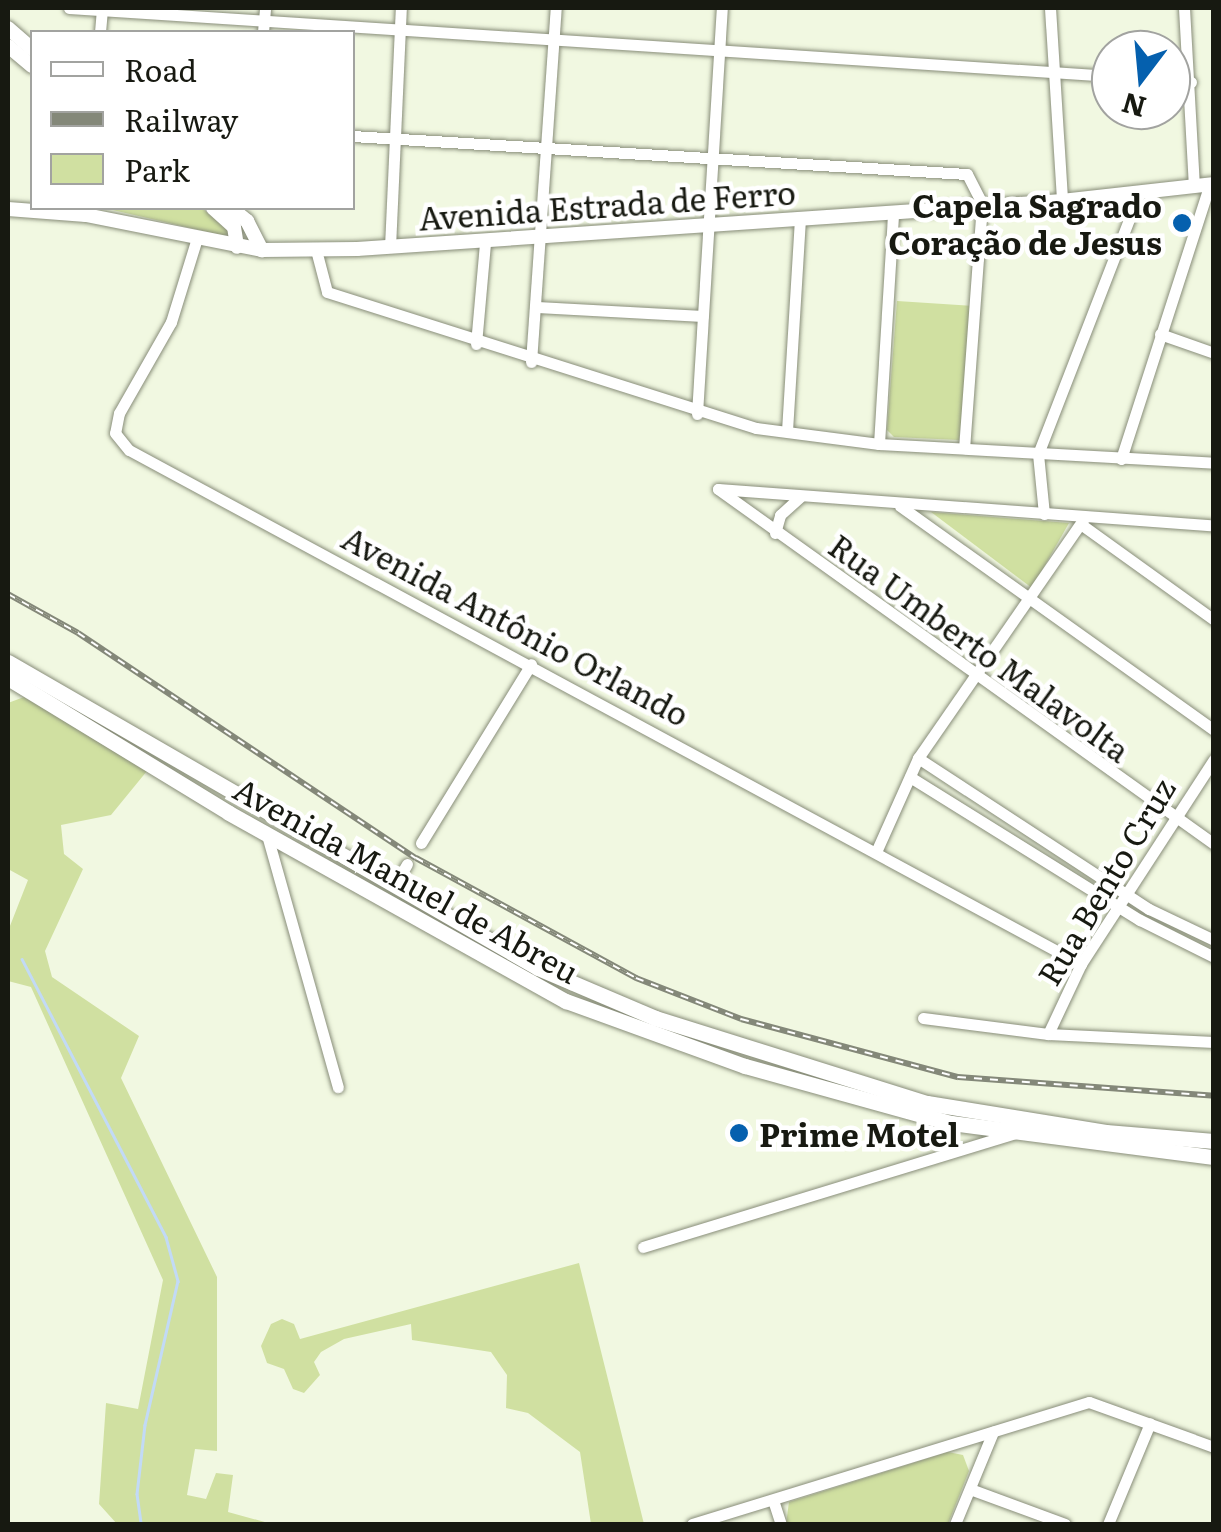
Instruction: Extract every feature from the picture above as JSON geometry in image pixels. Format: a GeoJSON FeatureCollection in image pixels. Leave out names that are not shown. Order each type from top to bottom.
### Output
{"type":"FeatureCollection","features":[{"type":"Feature","properties":{"kind":"main road","name":"Avenida Manuel de Abreu"},"geometry":{"type":"LineString","coordinates":[[8,662],[553,975],[806,1070],[1000,1118],[1214,1142]]}},
{"type":"Feature","properties":{"kind":"main road","name":"Avenida Manuel de Abreu"},"geometry":{"type":"LineString","coordinates":[[8,678],[495,966],[597,1014],[833,1094],[1017,1133],[1214,1157]]}},
{"type":"Feature","properties":{"kind":"street"},"geometry":{"type":"LineString","coordinates":[[70,8],[719,46],[1091,75]]}},
{"type":"Feature","properties":{"kind":"street"},"geometry":{"type":"LineString","coordinates":[[390,247],[392,138],[401,8]]}},
{"type":"Feature","properties":{"kind":"street"},"geometry":{"type":"LineString","coordinates":[[532,362],[556,8]]}},
{"type":"Feature","properties":{"kind":"street"},"geometry":{"type":"LineString","coordinates":[[697,414],[722,8]]}},
{"type":"Feature","properties":{"kind":"street"},"geometry":{"type":"LineString","coordinates":[[1050,8],[1062,201]]}},
{"type":"Feature","properties":{"kind":"street"},"geometry":{"type":"LineString","coordinates":[[8,28],[30,47]]}},
{"type":"Feature","properties":{"kind":"street"},"geometry":{"type":"LineString","coordinates":[[8,46],[30,64]]}},
{"type":"Feature","properties":{"kind":"street"},"geometry":{"type":"LineString","coordinates":[[1191,82],[1194,186]]}},
{"type":"Feature","properties":{"kind":"street"},"geometry":{"type":"LineString","coordinates":[[355,136],[966,174],[982,204],[964,448]]}},
{"type":"Feature","properties":{"kind":"street"},"geometry":{"type":"LineString","coordinates":[[1121,459],[1212,184]]}},
{"type":"Feature","properties":{"kind":"street","name":"Avenida Estrada de Ferro"},"geometry":{"type":"LineString","coordinates":[[47,210],[86,211],[237,247],[316,250],[485,243],[1062,201],[1212,184]]}},
{"type":"Feature","properties":{"kind":"street"},"geometry":{"type":"LineString","coordinates":[[1044,514],[1038,454],[1138,194]]}},
{"type":"Feature","properties":{"kind":"street"},"geometry":{"type":"LineString","coordinates":[[215,210],[234,227],[237,247]]}},
{"type":"Feature","properties":{"kind":"street"},"geometry":{"type":"LineString","coordinates":[[879,444],[893,213]]}},
{"type":"Feature","properties":{"kind":"street"},"geometry":{"type":"LineString","coordinates":[[248,214],[262,250]]}},
{"type":"Feature","properties":{"kind":"street"},"geometry":{"type":"LineString","coordinates":[[787,432],[800,218]]}},
{"type":"Feature","properties":{"kind":"street","name":"Avenida Antônio Orlando"},"geometry":{"type":"LineString","coordinates":[[197,238],[171,322],[119,413],[115,433],[129,450],[1082,964]]}},
{"type":"Feature","properties":{"kind":"street"},"geometry":{"type":"LineString","coordinates":[[476,344],[485,243]]}},
{"type":"Feature","properties":{"kind":"street"},"geometry":{"type":"LineString","coordinates":[[316,250],[327,292],[697,414],[787,432],[879,444],[1214,462]]}},
{"type":"Feature","properties":{"kind":"street"},"geometry":{"type":"LineString","coordinates":[[537,307],[703,316]]}},
{"type":"Feature","properties":{"kind":"street"},"geometry":{"type":"LineString","coordinates":[[1160,334],[1214,353]]}},
{"type":"Feature","properties":{"kind":"street","name":"Rua Umberto Malavolta"},"geometry":{"type":"LineString","coordinates":[[800,496],[718,490],[1172,819],[1214,844]]}},
{"type":"Feature","properties":{"kind":"street"},"geometry":{"type":"LineString","coordinates":[[775,532],[780,515],[800,496],[1044,514],[1084,521],[1214,525]]}},
{"type":"Feature","properties":{"kind":"street"},"geometry":{"type":"LineString","coordinates":[[898,505],[1214,730]]}},
{"type":"Feature","properties":{"kind":"street"},"geometry":{"type":"LineString","coordinates":[[876,852],[918,758],[1084,521]]}},
{"type":"Feature","properties":{"kind":"street"},"geometry":{"type":"LineString","coordinates":[[1084,521],[1214,620]]}},
{"type":"Feature","properties":{"kind":"street"},"geometry":{"type":"LineString","coordinates":[[421,843],[530,664]]}},
{"type":"Feature","properties":{"kind":"street"},"geometry":{"type":"LineString","coordinates":[[918,758],[1126,892],[1214,940]]}},
{"type":"Feature","properties":{"kind":"street","name":"Rua Bento Cruz"},"geometry":{"type":"LineString","coordinates":[[1048,1034],[1082,964],[1214,758]]}},
{"type":"Feature","properties":{"kind":"street"},"geometry":{"type":"LineString","coordinates":[[910,777],[1119,907],[1214,957]]}},
{"type":"Feature","properties":{"kind":"street"},"geometry":{"type":"LineString","coordinates":[[268,835],[338,1087]]}},
{"type":"Feature","properties":{"kind":"street"},"geometry":{"type":"LineString","coordinates":[[396,883],[408,864]]}},
{"type":"Feature","properties":{"kind":"street"},"geometry":{"type":"LineString","coordinates":[[923,1018],[1048,1034],[1214,1042]]}},
{"type":"Feature","properties":{"kind":"street"},"geometry":{"type":"LineString","coordinates":[[643,1247],[1017,1133]]}},
{"type":"Feature","properties":{"kind":"street"},"geometry":{"type":"LineString","coordinates":[[692,1524],[1089,1402],[1214,1447]]}},
{"type":"Feature","properties":{"kind":"street"},"geometry":{"type":"LineString","coordinates":[[1108,1524],[1150,1423]]}},
{"type":"Feature","properties":{"kind":"street"},"geometry":{"type":"LineString","coordinates":[[955,1524],[993,1432]]}},
{"type":"Feature","properties":{"kind":"street"},"geometry":{"type":"LineString","coordinates":[[970,1489],[1065,1524]]}},
{"type":"Feature","properties":{"kind":"street"},"geometry":{"type":"LineString","coordinates":[[773,1500],[781,1524]]}},
{"type":"Feature","properties":{"kind":"green space"},"geometry":{"type":"Polygon","coordinates":[[[113,210],[204,210],[229,232],[225,236],[113,210]]]}},
{"type":"Feature","properties":{"kind":"green space"},"geometry":{"type":"Polygon","coordinates":[[[897,301],[974,306],[959,440],[894,437],[887,430],[897,301]]]}},
{"type":"Feature","properties":{"kind":"green space"},"geometry":{"type":"Polygon","coordinates":[[[931,512],[1069,523],[1032,588],[931,512]]]}},
{"type":"Feature","properties":{"kind":"green space"},"geometry":{"type":"Polygon","coordinates":[[[24,697],[147,771],[111,815],[61,825],[64,854],[83,869],[45,951],[52,977],[139,1036],[121,1078],[217,1277],[217,1451],[195,1449],[187,1495],[206,1499],[216,1473],[233,1475],[228,1512],[272,1524],[117,1524],[99,1504],[106,1403],[138,1409],[163,1280],[31,987],[8,981],[8,931],[28,880],[8,869],[8,703],[24,697]]]}},
{"type":"Feature","properties":{"kind":"green space"},"geometry":{"type":"Polygon","coordinates":[[[579,1263],[644,1524],[591,1524],[580,1452],[528,1413],[506,1408],[507,1375],[491,1352],[412,1340],[411,1324],[344,1339],[321,1352],[314,1362],[320,1375],[304,1393],[293,1389],[284,1369],[267,1363],[261,1346],[271,1324],[282,1319],[294,1324],[300,1339],[579,1263]]]}},
{"type":"Feature","properties":{"kind":"green space"},"geometry":{"type":"Polygon","coordinates":[[[948,1452],[963,1455],[969,1471],[948,1524],[786,1524],[789,1502],[948,1452]]]}},
{"type":"Feature","properties":{"kind":"waterway"},"geometry":{"type":"LineString","coordinates":[[22,959],[166,1237],[178,1281],[145,1425],[137,1494],[141,1524]]}},
{"type":"Feature","properties":{"kind":"railway"},"geometry":{"type":"LineString","coordinates":[[8,594],[78,633],[416,858],[636,978],[741,1019],[958,1077],[1214,1096]]}},
{"type":"Feature","properties":{"kind":"place","name":"Capela Sagrado Coração de Jesus"},"geometry":{"type":"Point","coordinates":[1182,223]}},
{"type":"Feature","properties":{"kind":"place","name":"Prime Motel"},"geometry":{"type":"Point","coordinates":[739,1133]}}]}
